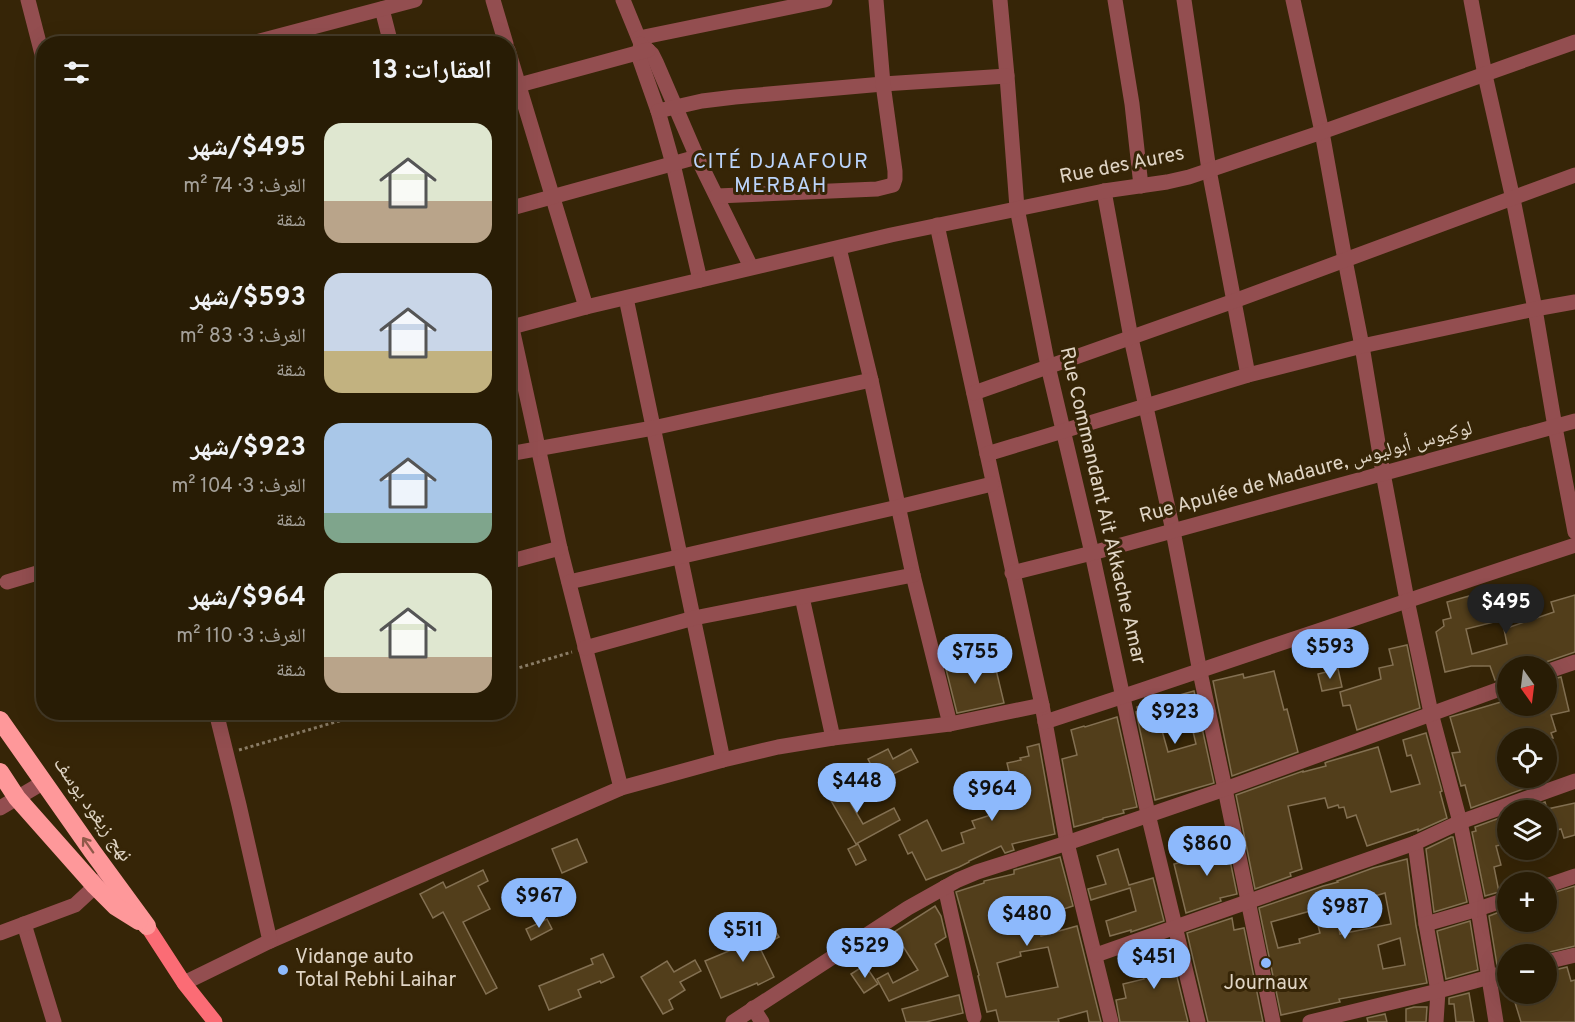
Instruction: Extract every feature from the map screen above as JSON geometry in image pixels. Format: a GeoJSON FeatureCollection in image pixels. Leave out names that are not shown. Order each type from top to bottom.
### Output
{"type":"FeatureCollection","features":[{"type":"Feature","properties":{"kind":"highway","name":"نهج زيغود يوسف"},"geometry":{"type":"LineString","coordinates":[[0,720],[147,926]]}},
{"type":"Feature","properties":{"kind":"highway","name":"نهج زيغود يوسف"},"geometry":{"type":"LineString","coordinates":[[0,772],[17,798],[95,886],[115,906],[147,926]]}},
{"type":"Feature","properties":{"kind":"main road","name":"نهج زيغود يوسف"},"geometry":{"type":"LineString","coordinates":[[147,926],[184,983],[215,1022]]}},
{"type":"Feature","properties":{"kind":"street"},"geometry":{"type":"LineString","coordinates":[[28,0],[37,36]]}},
{"type":"Feature","properties":{"kind":"street"},"geometry":{"type":"LineString","coordinates":[[291,36],[415,0]]}},
{"type":"Feature","properties":{"kind":"street"},"geometry":{"type":"LineString","coordinates":[[494,0],[504,36]]}},
{"type":"Feature","properties":{"kind":"street"},"geometry":{"type":"LineString","coordinates":[[623,0],[642,46],[657,62],[697,157],[751,267]]}},
{"type":"Feature","properties":{"kind":"street"},"geometry":{"type":"LineString","coordinates":[[516,86],[642,46],[825,0]]}},
{"type":"Feature","properties":{"kind":"street"},"geometry":{"type":"LineString","coordinates":[[717,196],[877,189],[893,185],[895,171],[883,84],[876,0]]}},
{"type":"Feature","properties":{"kind":"street","name":"Rue Commandant Ait Akkache Amar"},"geometry":{"type":"LineString","coordinates":[[1000,0],[1017,208],[1048,366],[1092,553],[1148,814],[1198,1022]]}},
{"type":"Feature","properties":{"kind":"street"},"geometry":{"type":"LineString","coordinates":[[1115,0],[1132,104],[1142,186]]}},
{"type":"Feature","properties":{"kind":"street"},"geometry":{"type":"LineString","coordinates":[[1185,0],[1209,170],[1248,375]]}},
{"type":"Feature","properties":{"kind":"street"},"geometry":{"type":"LineString","coordinates":[[1293,0],[1322,132],[1407,600],[1431,713],[1460,822],[1478,909],[1496,1022]]}},
{"type":"Feature","properties":{"kind":"street"},"geometry":{"type":"LineString","coordinates":[[1471,0],[1535,309],[1575,532]]}},
{"type":"Feature","properties":{"kind":"street"},"geometry":{"type":"LineString","coordinates":[[382,9],[389,36]]}},
{"type":"Feature","properties":{"kind":"street","name":"Rue des Aures"},"geometry":{"type":"LineString","coordinates":[[516,326],[586,307],[891,235],[1104,191],[1167,182],[1322,132],[1575,42]]}},
{"type":"Feature","properties":{"kind":"street"},"geometry":{"type":"LineString","coordinates":[[642,46],[642,68],[658,111],[673,164],[700,280]]}},
{"type":"Feature","properties":{"kind":"street"},"geometry":{"type":"LineString","coordinates":[[658,111],[702,101],[735,97],[1007,76]]}},
{"type":"Feature","properties":{"kind":"street"},"geometry":{"type":"LineString","coordinates":[[516,92],[554,195],[586,307]]}},
{"type":"Feature","properties":{"kind":"street"},"geometry":{"type":"LineString","coordinates":[[516,207],[697,157]]}},
{"type":"Feature","properties":{"kind":"street"},"geometry":{"type":"LineString","coordinates":[[974,393],[1234,301],[1575,175]]}},
{"type":"Feature","properties":{"kind":"street"},"geometry":{"type":"LineString","coordinates":[[1104,191],[1131,338],[1173,531],[1273,1022]]}},
{"type":"Feature","properties":{"kind":"street"},"geometry":{"type":"LineString","coordinates":[[937,225],[1042,705],[1067,843],[1112,1022]]}},
{"type":"Feature","properties":{"kind":"street"},"geometry":{"type":"LineString","coordinates":[[838,248],[871,380],[898,507],[950,724]]}},
{"type":"Feature","properties":{"kind":"street"},"geometry":{"type":"LineString","coordinates":[[626,298],[723,760]]}},
{"type":"Feature","properties":{"kind":"street"},"geometry":{"type":"LineString","coordinates":[[987,454],[1248,375],[1362,346],[1575,302]]}},
{"type":"Feature","properties":{"kind":"street"},"geometry":{"type":"LineString","coordinates":[[516,354],[560,548],[621,788]]}},
{"type":"Feature","properties":{"kind":"street"},"geometry":{"type":"LineString","coordinates":[[516,452],[653,428],[871,380]]}},
{"type":"Feature","properties":{"kind":"street","name":"Rue Apulée de Madaure, لوكيوس أبوليوس"},"geometry":{"type":"LineString","coordinates":[[1012,573],[1575,421]]}},
{"type":"Feature","properties":{"kind":"street"},"geometry":{"type":"LineString","coordinates":[[569,582],[992,484]]}},
{"type":"Feature","properties":{"kind":"street"},"geometry":{"type":"LineString","coordinates":[[1045,722],[1575,545]]}},
{"type":"Feature","properties":{"kind":"street"},"geometry":{"type":"LineString","coordinates":[[516,560],[560,548]]}},
{"type":"Feature","properties":{"kind":"street"},"geometry":{"type":"LineString","coordinates":[[7,582],[36,573]]}},
{"type":"Feature","properties":{"kind":"street"},"geometry":{"type":"LineString","coordinates":[[585,648],[694,618],[914,575]]}},
{"type":"Feature","properties":{"kind":"street"},"geometry":{"type":"LineString","coordinates":[[802,597],[833,738]]}},
{"type":"Feature","properties":{"kind":"street"},"geometry":{"type":"LineString","coordinates":[[1557,668],[1575,662]]}},
{"type":"Feature","properties":{"kind":"street"},"geometry":{"type":"LineString","coordinates":[[734,1022],[908,908],[958,880],[1225,789],[1497,690]]}},
{"type":"Feature","properties":{"kind":"street"},"geometry":{"type":"LineString","coordinates":[[184,983],[270,941],[621,788],[778,747],[950,724],[1042,705]]}},
{"type":"Feature","properties":{"kind":"street"},"geometry":{"type":"LineString","coordinates":[[218,720],[270,941]]}},
{"type":"Feature","properties":{"kind":"street"},"geometry":{"type":"LineString","coordinates":[[1096,956],[1415,843],[1460,822],[1575,781]]}},
{"type":"Feature","properties":{"kind":"street"},"geometry":{"type":"LineString","coordinates":[[0,808],[44,782]]}},
{"type":"Feature","properties":{"kind":"street"},"geometry":{"type":"LineString","coordinates":[[1415,843],[1438,991],[1436,1022]]}},
{"type":"Feature","properties":{"kind":"street"},"geometry":{"type":"LineString","coordinates":[[0,933],[75,905],[109,873]]}},
{"type":"Feature","properties":{"kind":"street"},"geometry":{"type":"LineString","coordinates":[[1557,882],[1575,876]]}},
{"type":"Feature","properties":{"kind":"street"},"geometry":{"type":"LineString","coordinates":[[945,888],[974,1017]]}},
{"type":"Feature","properties":{"kind":"street"},"geometry":{"type":"LineString","coordinates":[[1426,924],[1497,903]]}},
{"type":"Feature","properties":{"kind":"street"},"geometry":{"type":"LineString","coordinates":[[24,924],[54,1022]]}},
{"type":"Feature","properties":{"kind":"street"},"geometry":{"type":"LineString","coordinates":[[1557,960],[1575,956]]}},
{"type":"Feature","properties":{"kind":"street"},"geometry":{"type":"LineString","coordinates":[[1310,1022],[1497,975]]}},
{"type":"Feature","properties":{"kind":"street"},"geometry":{"type":"LineString","coordinates":[[753,1008],[762,1022]]}},
{"type":"Feature","properties":{"kind":"path"},"geometry":{"type":"LineString","coordinates":[[516,669],[585,648]]}},
{"type":"Feature","properties":{"kind":"path"},"geometry":{"type":"LineString","coordinates":[[227,754],[343,720]]}},
{"type":"Feature","properties":{"kind":"building"},"geometry":{"type":"Polygon","coordinates":[[[1495,589],[1502,620],[1466,629],[1472,654],[1507,644],[1504,629],[1554,612],[1551,602],[1575,595],[1575,652],[1557,658],[1557,656],[1497,656],[1497,680],[1495,680],[1490,666],[1471,666],[1445,672],[1436,632],[1444,626],[1443,620],[1451,618],[1447,602],[1495,589]]]}},
{"type":"Feature","properties":{"kind":"building"},"geometry":{"type":"Polygon","coordinates":[[[1407,645],[1420,708],[1357,730],[1350,705],[1343,706],[1340,692],[1381,679],[1379,668],[1393,665],[1389,649],[1407,645]]]}},
{"type":"Feature","properties":{"kind":"building"},"geometry":{"type":"Polygon","coordinates":[[[993,657],[1004,703],[957,713],[946,669],[993,657]]]}},
{"type":"Feature","properties":{"kind":"building"},"geometry":{"type":"Polygon","coordinates":[[[1338,669],[1342,687],[1322,691],[1318,674],[1338,669]]]}},
{"type":"Feature","properties":{"kind":"building"},"geometry":{"type":"Polygon","coordinates":[[[1274,671],[1298,752],[1232,776],[1213,681],[1243,674],[1244,678],[1274,671]]]}},
{"type":"Feature","properties":{"kind":"building"},"geometry":{"type":"Polygon","coordinates":[[[1561,677],[1569,711],[1557,714],[1557,678],[1561,677]]]}},
{"type":"Feature","properties":{"kind":"building"},"geometry":{"type":"Polygon","coordinates":[[[1194,691],[1214,783],[1155,800],[1136,712],[1137,707],[1194,691]],[[1190,719],[1161,727],[1168,752],[1196,744],[1190,719]]]}},
{"type":"Feature","properties":{"kind":"building"},"geometry":{"type":"Polygon","coordinates":[[[1497,703],[1497,716],[1551,716],[1555,728],[1497,728],[1497,788],[1526,788],[1471,808],[1465,785],[1461,786],[1452,753],[1460,752],[1450,717],[1497,703]]]}},
{"type":"Feature","properties":{"kind":"building"},"geometry":{"type":"Polygon","coordinates":[[[1117,717],[1137,807],[1074,827],[1062,759],[1077,755],[1071,730],[1117,717]]]}},
{"type":"Feature","properties":{"kind":"building"},"geometry":{"type":"Polygon","coordinates":[[[1426,733],[1447,818],[1418,831],[1418,829],[1367,846],[1356,815],[1347,818],[1344,807],[1339,808],[1338,805],[1328,808],[1325,798],[1288,806],[1302,869],[1290,873],[1291,876],[1255,889],[1236,795],[1303,771],[1326,766],[1327,762],[1378,747],[1391,792],[1420,784],[1411,755],[1407,756],[1403,740],[1426,733]]]}},
{"type":"Feature","properties":{"kind":"building"},"geometry":{"type":"Polygon","coordinates":[[[1039,744],[1055,834],[1012,844],[1014,850],[1005,853],[1001,846],[926,880],[912,852],[908,854],[899,835],[927,820],[942,851],[964,843],[961,833],[975,828],[972,821],[994,814],[992,807],[1010,802],[1005,782],[1011,780],[1007,763],[1029,756],[1027,747],[1039,744]]]}},
{"type":"Feature","properties":{"kind":"building"},"geometry":{"type":"Polygon","coordinates":[[[888,749],[893,759],[911,749],[918,762],[879,781],[868,759],[888,749]]]}},
{"type":"Feature","properties":{"kind":"building"},"geometry":{"type":"Polygon","coordinates":[[[836,778],[863,824],[894,808],[900,820],[856,844],[822,785],[836,778]]]}},
{"type":"Feature","properties":{"kind":"building"},"geometry":{"type":"Polygon","coordinates":[[[1575,803],[1575,835],[1564,838],[1561,829],[1557,830],[1557,807],[1575,803]]]}},
{"type":"Feature","properties":{"kind":"building"},"geometry":{"type":"Polygon","coordinates":[[[1497,819],[1497,860],[1500,860],[1501,865],[1494,867],[1497,893],[1485,896],[1472,832],[1476,831],[1475,827],[1497,819]]]}},
{"type":"Feature","properties":{"kind":"building"},"geometry":{"type":"Polygon","coordinates":[[[1225,836],[1237,894],[1220,898],[1221,901],[1186,913],[1174,864],[1209,855],[1204,842],[1225,836]]]}},
{"type":"Feature","properties":{"kind":"building"},"geometry":{"type":"Polygon","coordinates":[[[1453,837],[1467,902],[1434,912],[1426,849],[1453,837]]]}},
{"type":"Feature","properties":{"kind":"building"},"geometry":{"type":"Polygon","coordinates":[[[577,839],[587,862],[562,873],[552,849],[577,839]]]}},
{"type":"Feature","properties":{"kind":"building"},"geometry":{"type":"Polygon","coordinates":[[[858,844],[866,860],[856,865],[848,849],[858,844]]]}},
{"type":"Feature","properties":{"kind":"building"},"geometry":{"type":"Polygon","coordinates":[[[1118,849],[1129,885],[1153,878],[1164,921],[1110,936],[1106,921],[1136,911],[1130,888],[1091,900],[1088,889],[1106,884],[1097,856],[1118,849]]]}},
{"type":"Feature","properties":{"kind":"building"},"geometry":{"type":"Polygon","coordinates":[[[1060,857],[1073,906],[1036,918],[1041,936],[1077,926],[1101,1022],[1089,1022],[1087,1011],[1058,1019],[1059,1022],[999,1022],[996,1010],[987,1012],[956,892],[984,883],[984,881],[1014,874],[1014,870],[1060,857]],[[1048,947],[1020,952],[1021,956],[997,963],[1006,997],[1058,987],[1048,947]]]}},
{"type":"Feature","properties":{"kind":"building"},"geometry":{"type":"Polygon","coordinates":[[[1407,859],[1427,983],[1339,999],[1340,1002],[1281,1015],[1259,908],[1373,868],[1407,859]],[[1385,893],[1335,908],[1340,934],[1391,924],[1385,893]],[[1314,910],[1271,922],[1278,948],[1300,943],[1299,939],[1320,933],[1314,910]],[[1400,938],[1378,945],[1383,969],[1405,965],[1400,938]]]}},
{"type":"Feature","properties":{"kind":"building"},"geometry":{"type":"Polygon","coordinates":[[[483,870],[488,881],[478,886],[490,909],[463,922],[497,988],[486,994],[443,912],[433,918],[420,894],[443,882],[446,888],[483,870]]]}},
{"type":"Feature","properties":{"kind":"building"},"geometry":{"type":"Polygon","coordinates":[[[1575,886],[1575,946],[1557,950],[1557,944],[1497,944],[1497,965],[1489,916],[1497,913],[1497,932],[1557,932],[1557,892],[1575,886]]]}},
{"type":"Feature","properties":{"kind":"building"},"geometry":{"type":"Polygon","coordinates":[[[935,906],[941,916],[946,937],[935,944],[948,976],[889,1001],[877,979],[888,973],[893,983],[918,970],[894,932],[935,906]]]}},
{"type":"Feature","properties":{"kind":"building"},"geometry":{"type":"Polygon","coordinates":[[[1232,918],[1234,930],[1244,928],[1263,1022],[1208,1022],[1187,933],[1232,918]]]}},
{"type":"Feature","properties":{"kind":"building"},"geometry":{"type":"Polygon","coordinates":[[[547,919],[552,929],[531,940],[526,929],[547,919]]]}},
{"type":"Feature","properties":{"kind":"building"},"geometry":{"type":"Polygon","coordinates":[[[769,920],[779,937],[760,948],[774,977],[721,998],[705,961],[753,941],[748,932],[769,920]]]}},
{"type":"Feature","properties":{"kind":"building"},"geometry":{"type":"Polygon","coordinates":[[[1470,921],[1478,970],[1446,979],[1437,931],[1470,921]]]}},
{"type":"Feature","properties":{"kind":"building"},"geometry":{"type":"Polygon","coordinates":[[[1168,940],[1188,1022],[1120,1022],[1116,1000],[1126,998],[1123,984],[1144,979],[1136,951],[1168,940]]]}},
{"type":"Feature","properties":{"kind":"building"},"geometry":{"type":"Polygon","coordinates":[[[603,954],[614,977],[578,990],[581,997],[549,1010],[539,986],[593,964],[591,959],[603,954]]]}},
{"type":"Feature","properties":{"kind":"building"},"geometry":{"type":"Polygon","coordinates":[[[695,960],[701,971],[680,982],[685,990],[669,1000],[673,1009],[663,1014],[641,977],[667,961],[674,972],[695,960]]]}},
{"type":"Feature","properties":{"kind":"building"},"geometry":{"type":"Polygon","coordinates":[[[865,965],[878,984],[864,993],[851,974],[865,965]]]}},
{"type":"Feature","properties":{"kind":"building"},"geometry":{"type":"Polygon","coordinates":[[[1567,967],[1571,981],[1575,980],[1575,1022],[1521,1022],[1515,1004],[1557,1004],[1557,969],[1567,967]]]}},
{"type":"Feature","properties":{"kind":"building"},"geometry":{"type":"Polygon","coordinates":[[[1469,993],[1474,1022],[1456,1022],[1454,1004],[1449,1004],[1449,998],[1469,993]]]}},
{"type":"Feature","properties":{"kind":"building"},"geometry":{"type":"Polygon","coordinates":[[[959,995],[963,1013],[926,1022],[906,1022],[902,1009],[959,995]]]}},
{"type":"Feature","properties":{"kind":"building"},"geometry":{"type":"Polygon","coordinates":[[[1427,1007],[1426,1022],[1406,1022],[1406,1009],[1427,1007]]]}},
{"type":"Feature","properties":{"kind":"building"},"geometry":{"type":"Polygon","coordinates":[[[1385,1014],[1387,1022],[1368,1022],[1367,1018],[1385,1014]]]}},
{"type":"Feature","properties":{"kind":"place","name":"Journaux"},"geometry":{"type":"Point","coordinates":[1266,963]}},
{"type":"Feature","properties":{"kind":"place","name":"Vidange auto Total Rebhi Laihar"},"geometry":{"type":"Point","coordinates":[283,970]}},
{"type":"Feature","properties":{"kind":"district","name":"CITÉ DJAAFOUR MERBAH"},"geometry":{"type":"Point","coordinates":[781,174]}}]}
